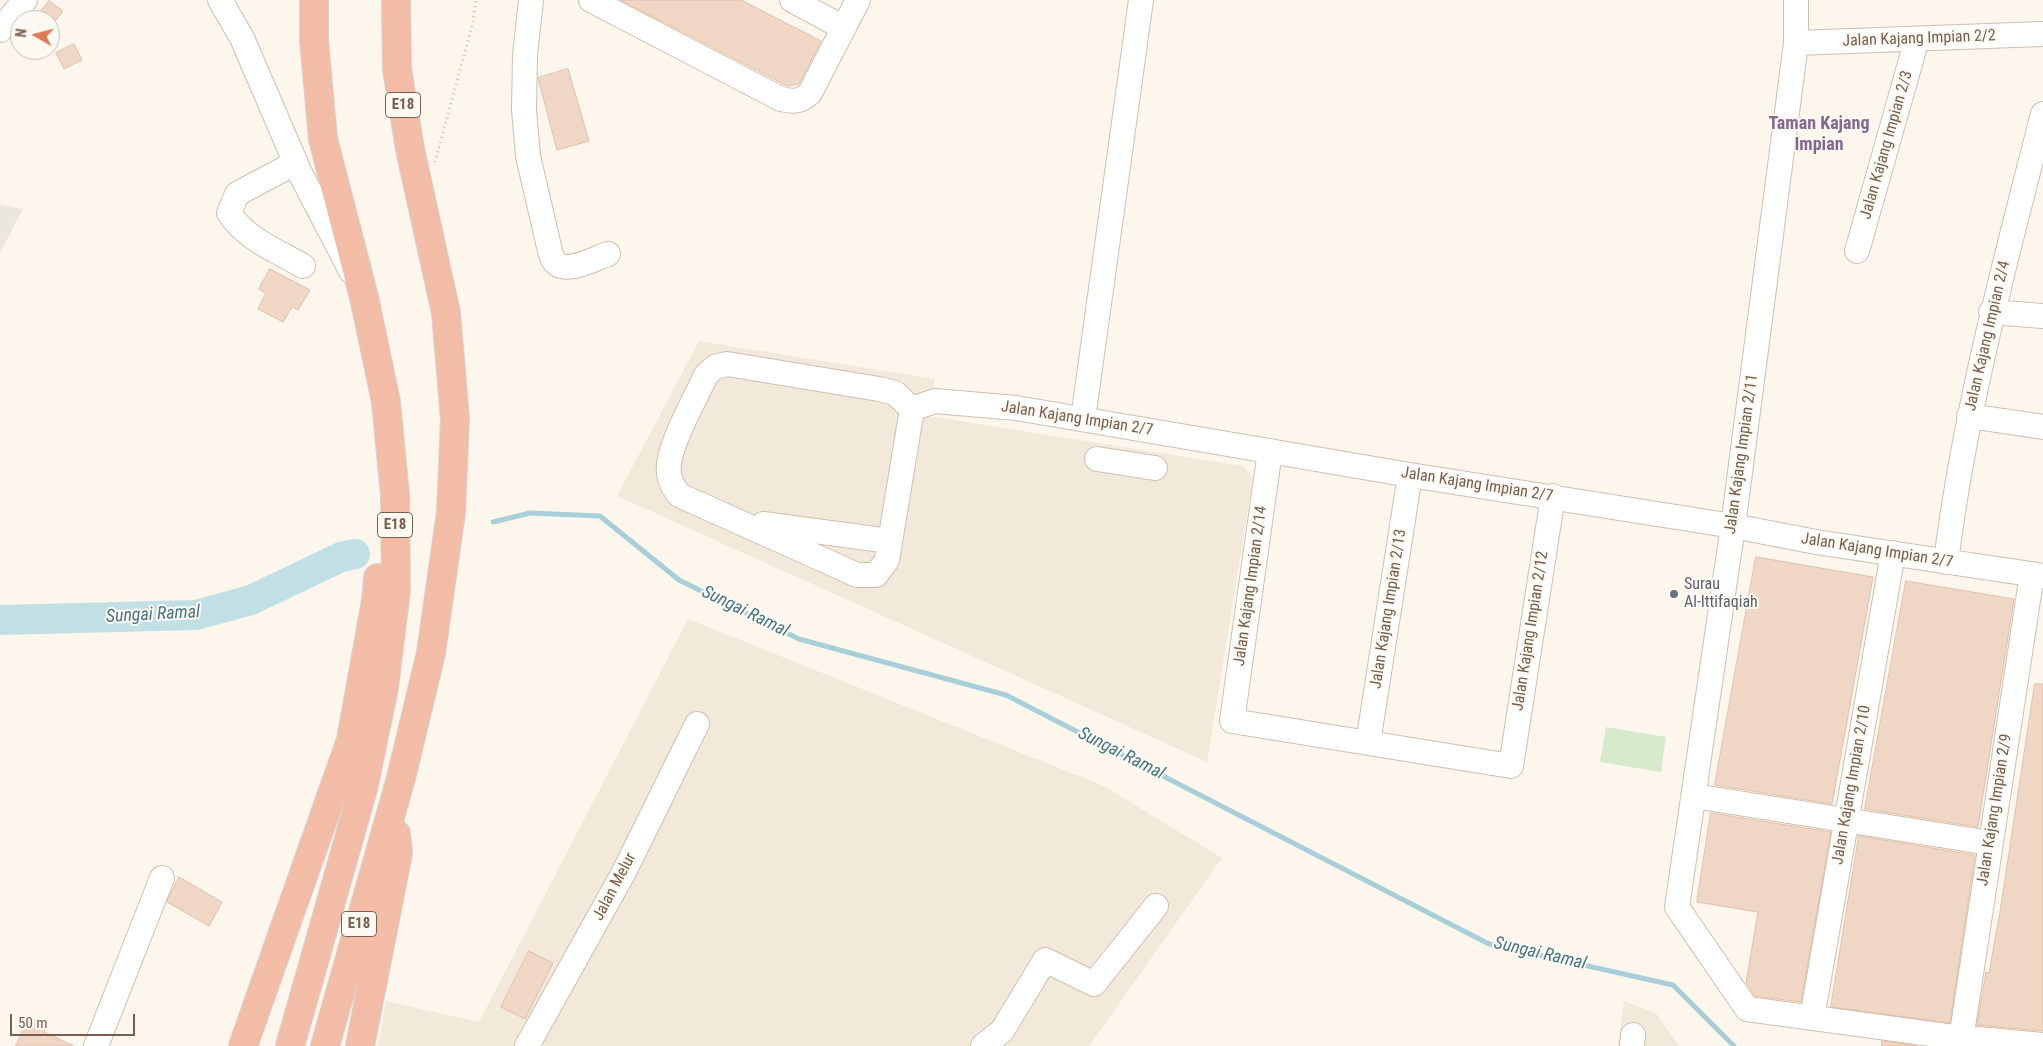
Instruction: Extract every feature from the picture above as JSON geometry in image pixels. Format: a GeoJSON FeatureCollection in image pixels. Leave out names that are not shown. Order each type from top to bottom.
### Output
{"type":"FeatureCollection","features":[{"type":"Feature","properties":{"kind":"highway","name":"E18"},"geometry":{"type":"LineString","coordinates":[[290,1046],[363,789],[384,688],[396,590],[395,495],[386,402],[364,297],[323,139],[314,40],[314,0]]}},
{"type":"Feature","properties":{"kind":"highway","name":"E18"},"geometry":{"type":"LineString","coordinates":[[325,1046],[394,802],[430,653],[451,512],[455,419],[446,312],[410,149],[397,70],[396,0]]}},
{"type":"Feature","properties":{"kind":"highway"},"geometry":{"type":"LineString","coordinates":[[242,1046],[351,740],[376,601],[383,511],[386,402]]}},
{"type":"Feature","properties":{"kind":"highway"},"geometry":{"type":"LineString","coordinates":[[360,1046],[398,853],[394,802]]}},
{"type":"Feature","properties":{"kind":"street"},"geometry":{"type":"LineString","coordinates":[[0,30],[25,0]]}},
{"type":"Feature","properties":{"kind":"street"},"geometry":{"type":"LineString","coordinates":[[220,0],[242,38],[295,163],[364,297]]}},
{"type":"Feature","properties":{"kind":"street"},"geometry":{"type":"LineString","coordinates":[[531,0],[525,55],[524,110],[528,156],[550,251],[555,262],[563,267],[573,266],[608,254]]}},
{"type":"Feature","properties":{"kind":"street"},"geometry":{"type":"LineString","coordinates":[[591,0],[781,99],[792,101],[802,100],[810,93],[858,0]]}},
{"type":"Feature","properties":{"kind":"street"},"geometry":{"type":"LineString","coordinates":[[792,0],[844,28]]}},
{"type":"Feature","properties":{"kind":"street"},"geometry":{"type":"LineString","coordinates":[[1083,419],[1141,0]]}},
{"type":"Feature","properties":{"kind":"street","name":"Jalan Kajang Impian 2/11"},"geometry":{"type":"LineString","coordinates":[[1796,0],[1796,43],[1733,526],[1677,907],[1747,1009],[1812,1018]]}},
{"type":"Feature","properties":{"kind":"street","name":"Jalan Kajang Impian 2/2"},"geometry":{"type":"LineString","coordinates":[[1796,43],[2043,34]]}},
{"type":"Feature","properties":{"kind":"street","name":"Jalan Kajang Impian 2/3"},"geometry":{"type":"LineString","coordinates":[[1858,251],[1917,39]]}},
{"type":"Feature","properties":{"kind":"street","name":"Jalan Kajang Impian 2/4"},"geometry":{"type":"LineString","coordinates":[[1946,562],[1969,416],[1991,312],[2036,172],[2043,114]]}},
{"type":"Feature","properties":{"kind":"street"},"geometry":{"type":"LineString","coordinates":[[295,163],[237,194],[229,213],[237,225],[256,239],[303,266]]}},
{"type":"Feature","properties":{"kind":"street"},"geometry":{"type":"LineString","coordinates":[[1991,312],[2043,316]]}},
{"type":"Feature","properties":{"kind":"street"},"geometry":{"type":"LineString","coordinates":[[727,364],[742,365],[879,389],[895,393],[912,409],[887,560],[883,569],[876,575],[857,575],[679,495],[672,485],[668,472],[670,454],[706,375],[715,367],[727,364]]}},
{"type":"Feature","properties":{"kind":"street","name":"Jalan Kajang Impian 2/7"},"geometry":{"type":"LineString","coordinates":[[912,409],[935,402],[1016,408],[1410,475],[1553,496],[1733,526],[1816,542],[2038,575]]}},
{"type":"Feature","properties":{"kind":"street"},"geometry":{"type":"LineString","coordinates":[[1969,416],[2043,427]]}},
{"type":"Feature","properties":{"kind":"street"},"geometry":{"type":"LineString","coordinates":[[1127,464],[1134,427]]}},
{"type":"Feature","properties":{"kind":"street","name":"Jalan Kajang Impian 2/14"},"geometry":{"type":"LineString","coordinates":[[1270,451],[1232,721],[1368,743]]}},
{"type":"Feature","properties":{"kind":"street"},"geometry":{"type":"LineString","coordinates":[[1097,459],[1155,468]]}},
{"type":"Feature","properties":{"kind":"street","name":"Jalan Kajang Impian 2/13"},"geometry":{"type":"LineString","coordinates":[[1368,743],[1410,475]]}},
{"type":"Feature","properties":{"kind":"street","name":"Jalan Kajang Impian 2/12"},"geometry":{"type":"LineString","coordinates":[[1368,743],[1511,766],[1553,496]]}},
{"type":"Feature","properties":{"kind":"street"},"geometry":{"type":"LineString","coordinates":[[739,521],[890,541]]}},
{"type":"Feature","properties":{"kind":"street","name":"Jalan Kajang Impian 2/10"},"geometry":{"type":"LineString","coordinates":[[1812,1018],[1893,553]]}},
{"type":"Feature","properties":{"kind":"street","name":"Jalan Kajang Impian 2/9"},"geometry":{"type":"LineString","coordinates":[[1961,1041],[1990,843],[2038,575]]}},
{"type":"Feature","properties":{"kind":"street","name":"Jalan Melur"},"geometry":{"type":"LineString","coordinates":[[527,1046],[624,872],[697,724]]}},
{"type":"Feature","properties":{"kind":"street"},"geometry":{"type":"LineString","coordinates":[[1694,796],[1990,843]]}},
{"type":"Feature","properties":{"kind":"street"},"geometry":{"type":"LineString","coordinates":[[96,1046],[162,878]]}},
{"type":"Feature","properties":{"kind":"street"},"geometry":{"type":"LineString","coordinates":[[983,1046],[1002,1031],[1045,960],[1094,984],[1156,906]]}},
{"type":"Feature","properties":{"kind":"street"},"geometry":{"type":"LineString","coordinates":[[1812,1018],[1946,1036],[1961,1041],[2038,1045]]}},
{"type":"Feature","properties":{"kind":"path"},"geometry":{"type":"LineString","coordinates":[[433,170],[474,22],[476,0]]}},
{"type":"Feature","properties":{"kind":"shaded area"},"geometry":{"type":"Polygon","coordinates":[[[0,205],[23,209],[0,253],[0,205]]]}},
{"type":"Feature","properties":{"kind":"shaded area"},"geometry":{"type":"Polygon","coordinates":[[[699,341],[935,379],[929,416],[1243,466],[1253,478],[1207,762],[617,496],[699,341]]]}},
{"type":"Feature","properties":{"kind":"shaded area"},"geometry":{"type":"Polygon","coordinates":[[[688,619],[1104,786],[1222,858],[1089,1046],[378,1046],[386,1001],[479,1022],[688,619]]]}},
{"type":"Feature","properties":{"kind":"shaded area"},"geometry":{"type":"Polygon","coordinates":[[[1624,1001],[1656,1013],[1679,1046],[1618,1046],[1624,1001]]]}},
{"type":"Feature","properties":{"kind":"green space"},"geometry":{"type":"Polygon","coordinates":[[[1606,727],[1666,737],[1661,772],[1600,762],[1606,727]]]}},
{"type":"Feature","properties":{"kind":"building"},"geometry":{"type":"Polygon","coordinates":[[[621,0],[741,0],[821,41],[799,84],[788,86],[621,0]]]}},
{"type":"Feature","properties":{"kind":"building"},"geometry":{"type":"Polygon","coordinates":[[[49,1],[63,11],[60,15],[60,10],[42,10],[49,1]]]}},
{"type":"Feature","properties":{"kind":"building"},"geometry":{"type":"Polygon","coordinates":[[[74,44],[82,60],[64,69],[60,60],[60,51],[74,44]]]}},
{"type":"Feature","properties":{"kind":"building"},"geometry":{"type":"Polygon","coordinates":[[[568,69],[589,141],[557,150],[538,78],[568,69]]]}},
{"type":"Feature","properties":{"kind":"building"},"geometry":{"type":"Polygon","coordinates":[[[270,269],[310,290],[298,310],[292,307],[283,322],[258,309],[266,293],[259,289],[270,269]]]}},
{"type":"Feature","properties":{"kind":"building"},"geometry":{"type":"Polygon","coordinates":[[[1756,557],[1873,577],[1832,804],[1715,785],[1756,557]]]}},
{"type":"Feature","properties":{"kind":"building"},"geometry":{"type":"Polygon","coordinates":[[[1906,581],[2014,599],[1978,827],[1865,809],[1906,581]]]}},
{"type":"Feature","properties":{"kind":"building"},"geometry":{"type":"Polygon","coordinates":[[[2035,684],[2043,684],[2043,1031],[1977,1025],[1986,972],[1989,973],[2000,912],[2035,684]]]}},
{"type":"Feature","properties":{"kind":"building"},"geometry":{"type":"Polygon","coordinates":[[[1711,813],[1831,832],[1801,1002],[1755,996],[1746,983],[1758,912],[1697,902],[1711,813]]]}},
{"type":"Feature","properties":{"kind":"building"},"geometry":{"type":"Polygon","coordinates":[[[1859,836],[1975,855],[1950,1023],[1831,1007],[1859,836]]]}},
{"type":"Feature","properties":{"kind":"building"},"geometry":{"type":"Polygon","coordinates":[[[179,877],[222,902],[209,926],[167,902],[179,877]]]}},
{"type":"Feature","properties":{"kind":"building"},"geometry":{"type":"Polygon","coordinates":[[[529,951],[553,963],[525,1019],[501,1007],[529,951]]]}},
{"type":"Feature","properties":{"kind":"building"},"geometry":{"type":"Polygon","coordinates":[[[29,1017],[47,1026],[44,1032],[74,1046],[16,1046],[29,1017]]]}},
{"type":"Feature","properties":{"kind":"building"},"geometry":{"type":"Polygon","coordinates":[[[1882,1041],[1917,1046],[1882,1046],[1882,1041]]]}},
{"type":"Feature","properties":{"kind":"waterway","name":"Sungai Ramal"},"geometry":{"type":"LineString","coordinates":[[493,522],[530,513],[600,516],[679,580],[799,639],[1006,695],[1489,944],[1673,985],[1734,1046]]}},
{"type":"Feature","properties":{"kind":"waterway","name":"Sungai Ramal"},"geometry":{"type":"LineString","coordinates":[[0,620],[196,615],[251,600],[341,557],[355,554]]}},
{"type":"Feature","properties":{"kind":"place","name":"Surau Al-Ittifaqiah"},"geometry":{"type":"Point","coordinates":[1674,594]}},
{"type":"Feature","properties":{"kind":"district","name":"Taman Kajang Impian"},"geometry":{"type":"Point","coordinates":[1819,134]}}]}
